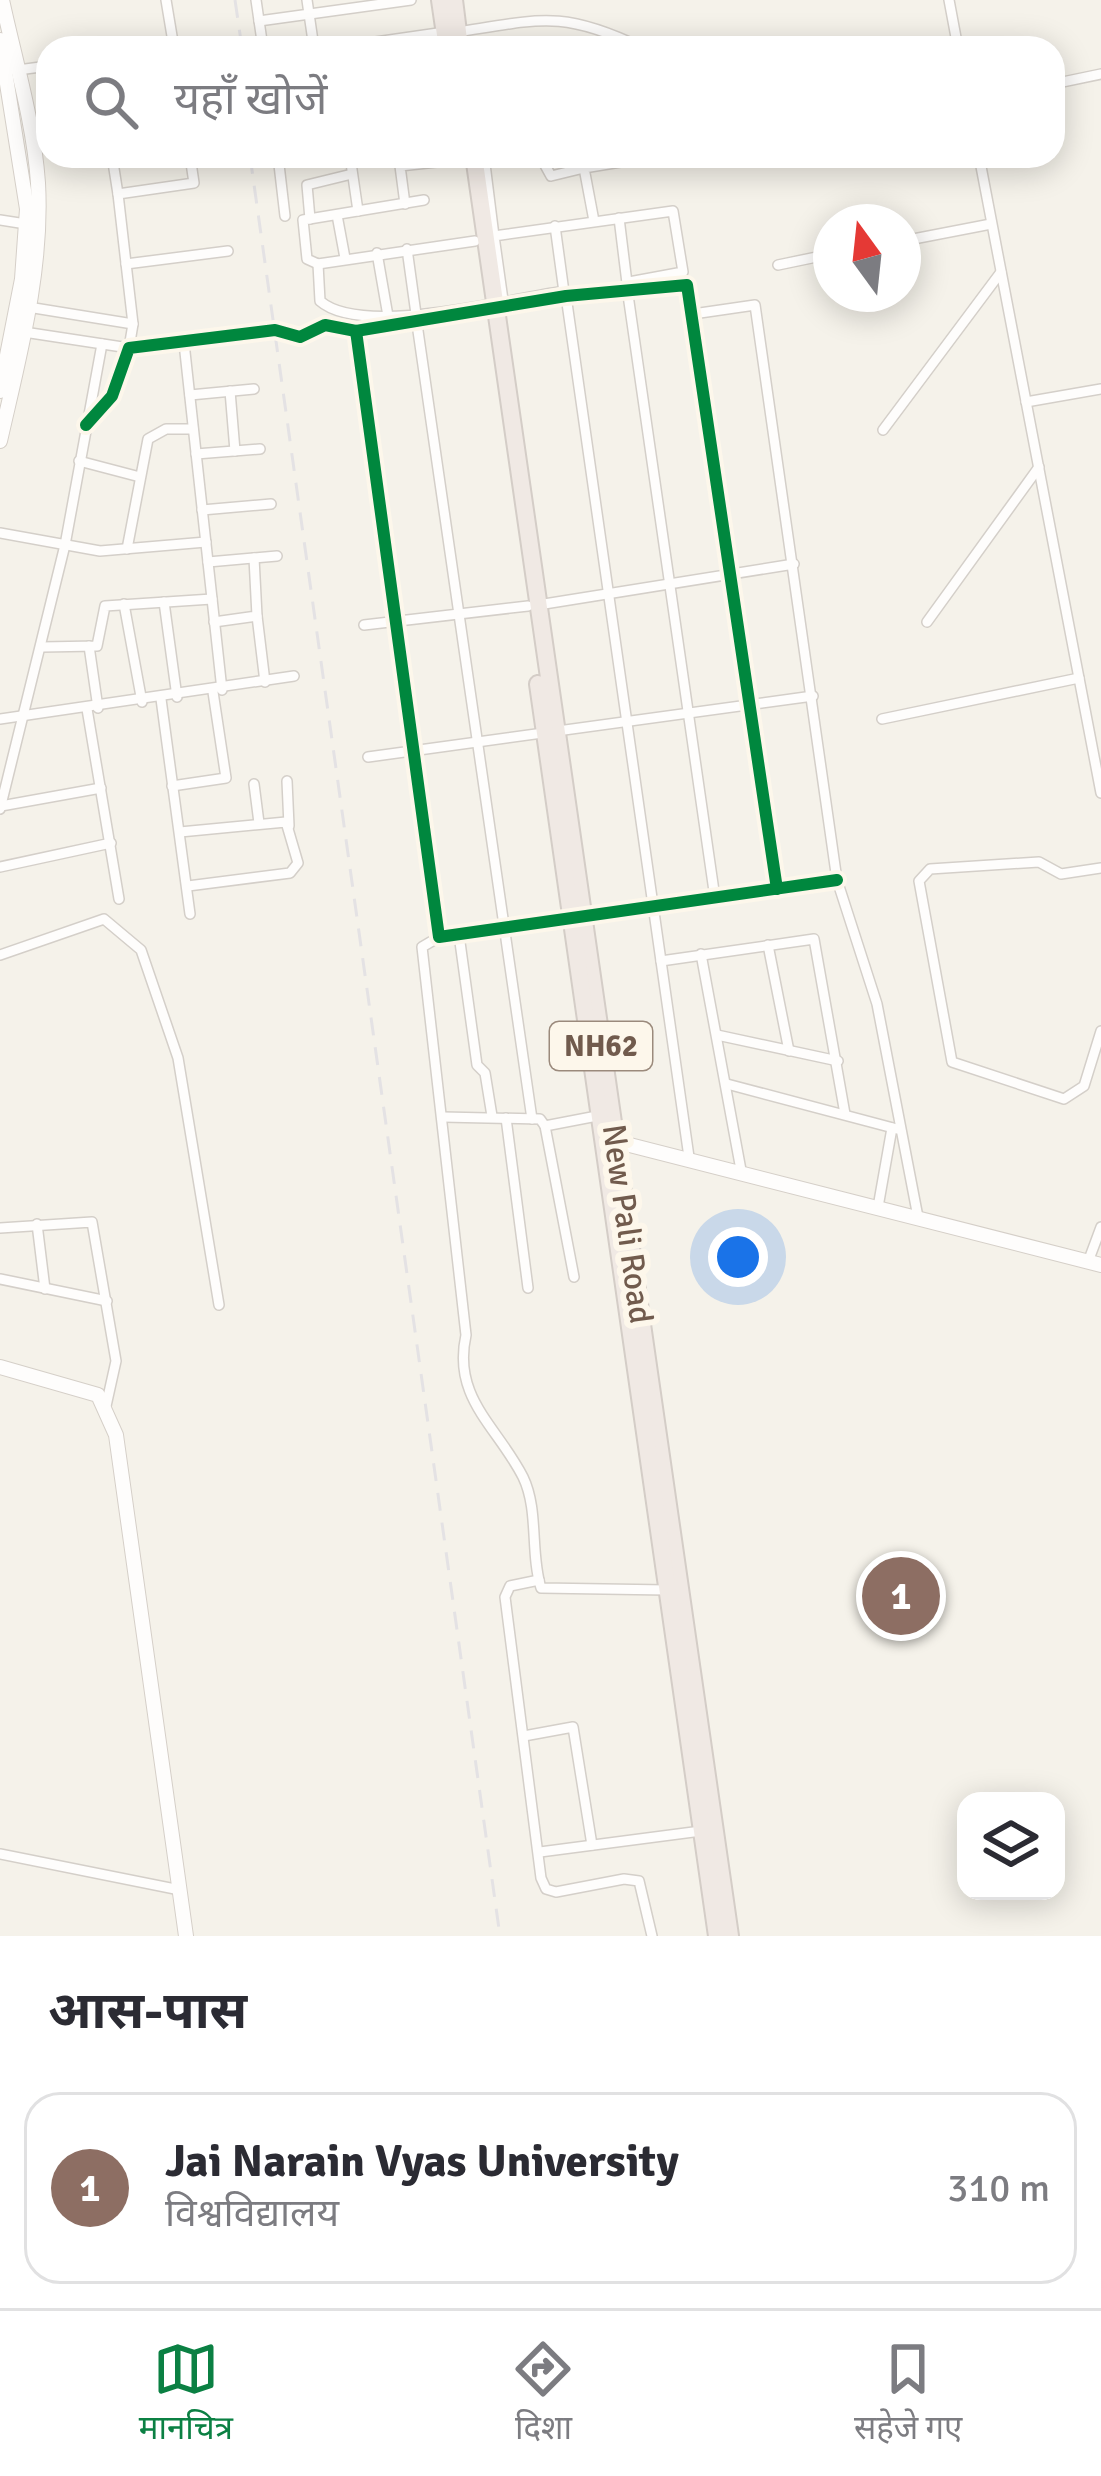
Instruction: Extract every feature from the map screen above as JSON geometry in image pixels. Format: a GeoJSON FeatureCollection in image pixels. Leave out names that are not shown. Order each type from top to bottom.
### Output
{"type":"FeatureCollection","features":[{"type":"Feature","properties":{"kind":"highway"},"geometry":{"type":"LineString","coordinates":[[440,0],[455,36]]}},
{"type":"Feature","properties":{"kind":"highway"},"geometry":{"type":"LineString","coordinates":[[454,0],[456,36]]}},
{"type":"Feature","properties":{"kind":"highway","name":"New Pali Road"},"geometry":{"type":"LineString","coordinates":[[469,168],[484,238],[576,919],[614,1141],[730,1936]]}},
{"type":"Feature","properties":{"kind":"highway","name":"New Pali Road"},"geometry":{"type":"LineString","coordinates":[[469,168],[493,306]]}},
{"type":"Feature","properties":{"kind":"highway","name":"New Pali Road"},"geometry":{"type":"LineString","coordinates":[[576,919],[597,1116],[717,1936]]}},
{"type":"Feature","properties":{"kind":"street"},"geometry":{"type":"LineString","coordinates":[[2,0],[26,224],[23,305]]}},
{"type":"Feature","properties":{"kind":"street"},"geometry":{"type":"LineString","coordinates":[[166,0],[171,36]]}},
{"type":"Feature","properties":{"kind":"street"},"geometry":{"type":"LineString","coordinates":[[256,0],[261,36]]}},
{"type":"Feature","properties":{"kind":"street"},"geometry":{"type":"LineString","coordinates":[[307,0],[312,36]]}},
{"type":"Feature","properties":{"kind":"street"},"geometry":{"type":"LineString","coordinates":[[259,21],[411,0]]}},
{"type":"Feature","properties":{"kind":"street"},"geometry":{"type":"LineString","coordinates":[[949,0],[956,36]]}},
{"type":"Feature","properties":{"kind":"street"},"geometry":{"type":"LineString","coordinates":[[465,36],[550,17],[596,26],[616,36]]}},
{"type":"Feature","properties":{"kind":"street"},"geometry":{"type":"LineString","coordinates":[[0,40],[12,71],[38,184],[0,441]]}},
{"type":"Feature","properties":{"kind":"street"},"geometry":{"type":"LineString","coordinates":[[12,71],[36,68]]}},
{"type":"Feature","properties":{"kind":"street"},"geometry":{"type":"LineString","coordinates":[[1065,82],[1101,74]]}},
{"type":"Feature","properties":{"kind":"street"},"geometry":{"type":"LineString","coordinates":[[86,425],[112,396],[133,324],[114,168]]}},
{"type":"Feature","properties":{"kind":"street"},"geometry":{"type":"LineString","coordinates":[[118,194],[194,183],[192,168]]}},
{"type":"Feature","properties":{"kind":"street"},"geometry":{"type":"LineString","coordinates":[[279,168],[285,216]]}},
{"type":"Feature","properties":{"kind":"street"},"geometry":{"type":"LineString","coordinates":[[351,168],[358,211]]}},
{"type":"Feature","properties":{"kind":"street"},"geometry":{"type":"LineString","coordinates":[[400,168],[405,204]]}},
{"type":"Feature","properties":{"kind":"street"},"geometry":{"type":"LineString","coordinates":[[484,168],[484,238]]}},
{"type":"Feature","properties":{"kind":"street"},"geometry":{"type":"LineString","coordinates":[[585,168],[594,220]]}},
{"type":"Feature","properties":{"kind":"street"},"geometry":{"type":"LineString","coordinates":[[981,168],[1101,793]]}},
{"type":"Feature","properties":{"kind":"street"},"geometry":{"type":"LineString","coordinates":[[310,219],[307,185],[352,174]]}},
{"type":"Feature","properties":{"kind":"street"},"geometry":{"type":"LineString","coordinates":[[17,331],[129,348],[274,330],[299,337],[326,325],[356,331],[683,272],[674,212],[594,220],[318,264],[305,255],[300,224],[310,219],[424,200]]}},
{"type":"Feature","properties":{"kind":"street"},"geometry":{"type":"LineString","coordinates":[[337,215],[345,258]]}},
{"type":"Feature","properties":{"kind":"street"},"geometry":{"type":"LineString","coordinates":[[619,218],[716,898]]}},
{"type":"Feature","properties":{"kind":"street"},"geometry":{"type":"LineString","coordinates":[[0,220],[26,224]]}},
{"type":"Feature","properties":{"kind":"street"},"geometry":{"type":"LineString","coordinates":[[921,238],[991,224]]}},
{"type":"Feature","properties":{"kind":"street"},"geometry":{"type":"LineString","coordinates":[[555,226],[688,1157]]}},
{"type":"Feature","properties":{"kind":"street"},"geometry":{"type":"LineString","coordinates":[[406,249],[532,1119]]}},
{"type":"Feature","properties":{"kind":"street"},"geometry":{"type":"LineString","coordinates":[[126,264],[228,251]]}},
{"type":"Feature","properties":{"kind":"street"},"geometry":{"type":"LineString","coordinates":[[377,253],[388,316]]}},
{"type":"Feature","properties":{"kind":"street"},"geometry":{"type":"LineString","coordinates":[[778,265],[813,258]]}},
{"type":"Feature","properties":{"kind":"street"},"geometry":{"type":"LineString","coordinates":[[318,264],[323,305],[356,316],[416,319]]}},
{"type":"Feature","properties":{"kind":"street"},"geometry":{"type":"LineString","coordinates":[[883,430],[1001,272]]}},
{"type":"Feature","properties":{"kind":"street"},"geometry":{"type":"LineString","coordinates":[[627,285],[683,284],[693,314],[777,889]]}},
{"type":"Feature","properties":{"kind":"street"},"geometry":{"type":"LineString","coordinates":[[23,305],[133,324]]}},
{"type":"Feature","properties":{"kind":"street"},"geometry":{"type":"LineString","coordinates":[[693,314],[755,305],[837,880],[877,1004],[895,1128],[910,1161],[918,1217]]}},
{"type":"Feature","properties":{"kind":"street"},"geometry":{"type":"LineString","coordinates":[[0,392],[3,361],[17,331]]}},
{"type":"Feature","properties":{"kind":"street"},"geometry":{"type":"LineString","coordinates":[[356,331],[440,937]]}},
{"type":"Feature","properties":{"kind":"street"},"geometry":{"type":"LineString","coordinates":[[172,786],[226,778],[184,343]]}},
{"type":"Feature","properties":{"kind":"street"},"geometry":{"type":"LineString","coordinates":[[101,788],[0,808],[65,545],[102,344]]}},
{"type":"Feature","properties":{"kind":"street"},"geometry":{"type":"LineString","coordinates":[[190,395],[254,388]]}},
{"type":"Feature","properties":{"kind":"street"},"geometry":{"type":"LineString","coordinates":[[1026,402],[1101,389]]}},
{"type":"Feature","properties":{"kind":"street"},"geometry":{"type":"LineString","coordinates":[[230,391],[235,451]]}},
{"type":"Feature","properties":{"kind":"street"},"geometry":{"type":"LineString","coordinates":[[127,549],[152,434],[194,430]]}},
{"type":"Feature","properties":{"kind":"street"},"geometry":{"type":"LineString","coordinates":[[196,454],[260,449]]}},
{"type":"Feature","properties":{"kind":"street"},"geometry":{"type":"LineString","coordinates":[[79,461],[140,477]]}},
{"type":"Feature","properties":{"kind":"street"},"geometry":{"type":"LineString","coordinates":[[927,622],[1039,467]]}},
{"type":"Feature","properties":{"kind":"street"},"geometry":{"type":"LineString","coordinates":[[202,511],[271,504]]}},
{"type":"Feature","properties":{"kind":"street"},"geometry":{"type":"LineString","coordinates":[[0,532],[100,551],[206,542]]}},
{"type":"Feature","properties":{"kind":"street"},"geometry":{"type":"LineString","coordinates":[[208,562],[277,556]]}},
{"type":"Feature","properties":{"kind":"street"},"geometry":{"type":"LineString","coordinates":[[254,558],[265,682]]}},
{"type":"Feature","properties":{"kind":"street"},"geometry":{"type":"LineString","coordinates":[[364,625],[459,617],[794,564]]}},
{"type":"Feature","properties":{"kind":"street"},"geometry":{"type":"LineString","coordinates":[[42,646],[97,646],[105,606],[212,599]]}},
{"type":"Feature","properties":{"kind":"street"},"geometry":{"type":"LineString","coordinates":[[164,602],[177,697]]}},
{"type":"Feature","properties":{"kind":"street"},"geometry":{"type":"LineString","coordinates":[[124,604],[142,702]]}},
{"type":"Feature","properties":{"kind":"street"},"geometry":{"type":"LineString","coordinates":[[214,622],[257,616]]}},
{"type":"Feature","properties":{"kind":"street"},"geometry":{"type":"LineString","coordinates":[[89,646],[101,788],[119,899]]}},
{"type":"Feature","properties":{"kind":"street"},"geometry":{"type":"LineString","coordinates":[[0,719],[177,697],[294,676]]}},
{"type":"Feature","properties":{"kind":"street"},"geometry":{"type":"LineString","coordinates":[[882,719],[1079,678]]}},
{"type":"Feature","properties":{"kind":"street"},"geometry":{"type":"LineString","coordinates":[[368,757],[813,696]]}},
{"type":"Feature","properties":{"kind":"street"},"geometry":{"type":"LineString","coordinates":[[160,699],[190,914]]}},
{"type":"Feature","properties":{"kind":"street"},"geometry":{"type":"LineString","coordinates":[[188,886],[296,870],[286,781]]}},
{"type":"Feature","properties":{"kind":"street"},"geometry":{"type":"LineString","coordinates":[[254,784],[260,823]]}},
{"type":"Feature","properties":{"kind":"street"},"geometry":{"type":"LineString","coordinates":[[179,832],[281,821],[290,826]]}},
{"type":"Feature","properties":{"kind":"street"},"geometry":{"type":"LineString","coordinates":[[0,867],[111,843]]}},
{"type":"Feature","properties":{"kind":"street"},"geometry":{"type":"LineString","coordinates":[[1101,868],[1061,874],[1039,862],[930,869],[919,881],[952,1061],[1064,1099],[1084,1086],[1101,1031]]}},
{"type":"Feature","properties":{"kind":"street"},"geometry":{"type":"LineString","coordinates":[[668,1590],[550,1591],[539,1580],[523,1476],[472,1402],[464,1379],[466,1335],[422,947],[440,937],[837,880]]}},
{"type":"Feature","properties":{"kind":"street"},"geometry":{"type":"LineString","coordinates":[[0,955],[104,919],[141,950],[178,1058],[220,1305]]}},
{"type":"Feature","properties":{"kind":"street"},"geometry":{"type":"LineString","coordinates":[[459,934],[477,1065],[485,1072],[492,1116]]}},
{"type":"Feature","properties":{"kind":"street"},"geometry":{"type":"LineString","coordinates":[[661,961],[808,938],[817,944],[845,1114]]}},
{"type":"Feature","properties":{"kind":"street"},"geometry":{"type":"LineString","coordinates":[[768,945],[789,1051]]}},
{"type":"Feature","properties":{"kind":"street"},"geometry":{"type":"LineString","coordinates":[[701,954],[741,1170]]}},
{"type":"Feature","properties":{"kind":"street"},"geometry":{"type":"LineString","coordinates":[[717,1035],[838,1061]]}},
{"type":"Feature","properties":{"kind":"street"},"geometry":{"type":"LineString","coordinates":[[727,1084],[895,1128]]}},
{"type":"Feature","properties":{"kind":"street"},"geometry":{"type":"LineString","coordinates":[[443,1117],[532,1119],[544,1126],[597,1116]]}},
{"type":"Feature","properties":{"kind":"street"},"geometry":{"type":"LineString","coordinates":[[506,1118],[528,1288]]}},
{"type":"Feature","properties":{"kind":"street"},"geometry":{"type":"LineString","coordinates":[[544,1126],[574,1276]]}},
{"type":"Feature","properties":{"kind":"street"},"geometry":{"type":"LineString","coordinates":[[878,1207],[895,1128]]}},
{"type":"Feature","properties":{"kind":"street"},"geometry":{"type":"LineString","coordinates":[[614,1141],[1095,1263],[1101,1227]]}},
{"type":"Feature","properties":{"kind":"street"},"geometry":{"type":"LineString","coordinates":[[0,1228],[92,1222],[116,1361],[106,1406],[116,1435],[186,1936]]}},
{"type":"Feature","properties":{"kind":"street"},"geometry":{"type":"LineString","coordinates":[[37,1224],[45,1289]]}},
{"type":"Feature","properties":{"kind":"street"},"geometry":{"type":"LineString","coordinates":[[0,1279],[107,1301]]}},
{"type":"Feature","properties":{"kind":"street"},"geometry":{"type":"LineString","coordinates":[[0,1367],[80,1386],[106,1406]]}},
{"type":"Feature","properties":{"kind":"street"},"geometry":{"type":"LineString","coordinates":[[539,1580],[510,1586],[505,1597],[541,1878],[546,1889],[556,1892],[624,1879],[640,1882],[652,1936]]}},
{"type":"Feature","properties":{"kind":"street"},"geometry":{"type":"LineString","coordinates":[[524,1736],[573,1727],[592,1845]]}},
{"type":"Feature","properties":{"kind":"street"},"geometry":{"type":"LineString","coordinates":[[540,1852],[702,1831]]}},
{"type":"Feature","properties":{"kind":"street"},"geometry":{"type":"LineString","coordinates":[[0,1854],[180,1890]]}},
{"type":"Feature","properties":{"kind":"railway"},"geometry":{"type":"LineString","coordinates":[[235,0],[240,36]]}},
{"type":"Feature","properties":{"kind":"railway"},"geometry":{"type":"LineString","coordinates":[[252,168],[500,1936]]}},
{"type":"Feature","properties":{"kind":"cycle path"},"geometry":{"type":"LineString","coordinates":[[86,425],[112,396],[129,348],[275,330],[300,337],[325,325],[356,331],[566,296],[687,285],[777,889]]}},
{"type":"Feature","properties":{"kind":"cycle path"},"geometry":{"type":"LineString","coordinates":[[356,331],[439,937],[837,880]]}},
{"type":"Feature","properties":{"kind":"place","name":"Jai Narain Vyas University"},"geometry":{"type":"Point","coordinates":[901,1596]}}]}
